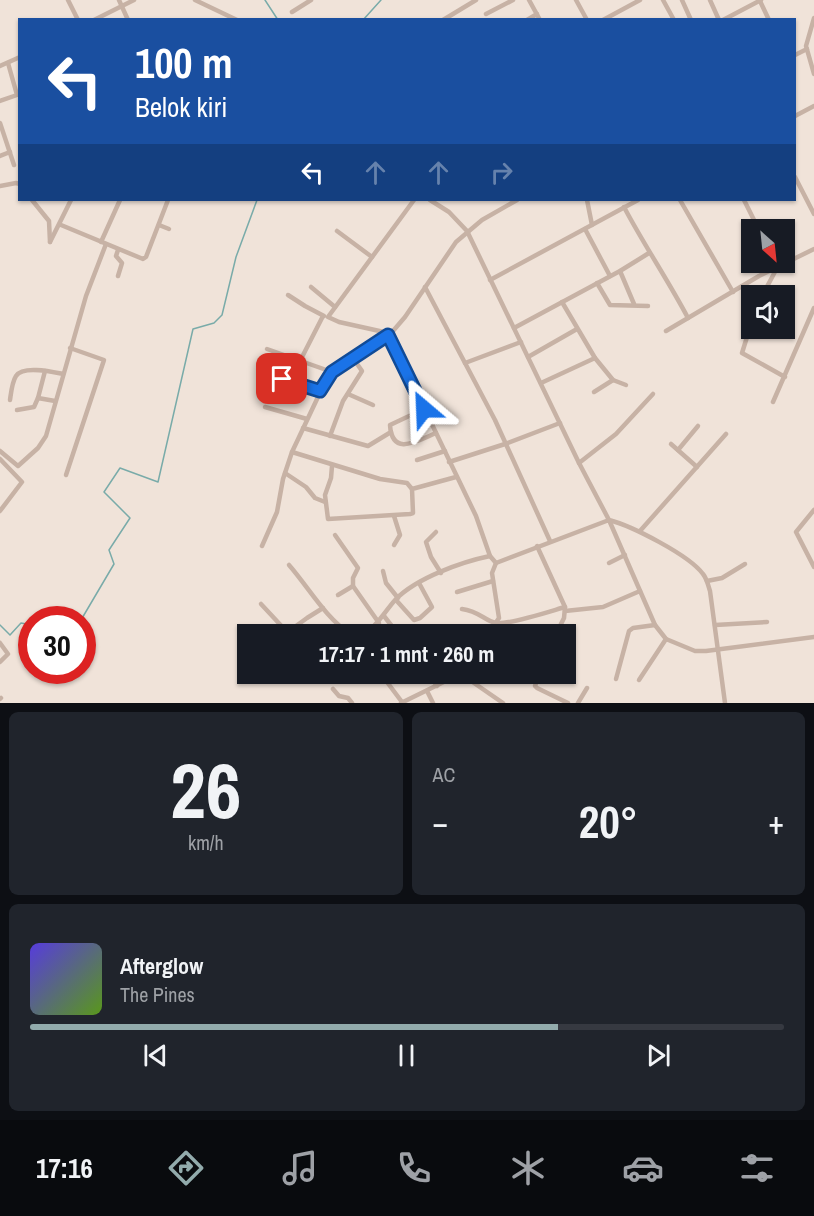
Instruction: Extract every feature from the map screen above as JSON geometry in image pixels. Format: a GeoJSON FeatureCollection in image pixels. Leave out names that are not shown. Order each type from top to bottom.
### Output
{"type":"FeatureCollection","features":[{"type":"Feature","properties":{"kind":"street"},"geometry":{"type":"LineString","coordinates":[[68,0],[77,18]]}},
{"type":"Feature","properties":{"kind":"street"},"geometry":{"type":"LineString","coordinates":[[119,0],[127,18]]}},
{"type":"Feature","properties":{"kind":"street"},"geometry":{"type":"LineString","coordinates":[[98,18],[134,0]]}},
{"type":"Feature","properties":{"kind":"street"},"geometry":{"type":"LineString","coordinates":[[195,0],[233,18]]}},
{"type":"Feature","properties":{"kind":"street"},"geometry":{"type":"LineString","coordinates":[[292,12],[311,0]]}},
{"type":"Feature","properties":{"kind":"street"},"geometry":{"type":"LineString","coordinates":[[446,18],[476,0]]}},
{"type":"Feature","properties":{"kind":"street"},"geometry":{"type":"LineString","coordinates":[[486,14],[513,0]]}},
{"type":"Feature","properties":{"kind":"street"},"geometry":{"type":"LineString","coordinates":[[529,0],[538,17]]}},
{"type":"Feature","properties":{"kind":"street"},"geometry":{"type":"LineString","coordinates":[[576,0],[586,18]]}},
{"type":"Feature","properties":{"kind":"street"},"geometry":{"type":"LineString","coordinates":[[607,18],[640,0]]}},
{"type":"Feature","properties":{"kind":"street"},"geometry":{"type":"LineString","coordinates":[[663,0],[673,18]]}},
{"type":"Feature","properties":{"kind":"street"},"geometry":{"type":"LineString","coordinates":[[682,0],[691,18]]}},
{"type":"Feature","properties":{"kind":"street"},"geometry":{"type":"LineString","coordinates":[[710,0],[720,18]]}},
{"type":"Feature","properties":{"kind":"street"},"geometry":{"type":"LineString","coordinates":[[730,18],[758,1],[768,18]]}},
{"type":"Feature","properties":{"kind":"street"},"geometry":{"type":"LineString","coordinates":[[814,18],[807,40],[807,49],[814,74]]}},
{"type":"Feature","properties":{"kind":"street"},"geometry":{"type":"LineString","coordinates":[[796,54],[807,49]]}},
{"type":"Feature","properties":{"kind":"street"},"geometry":{"type":"LineString","coordinates":[[0,66],[18,58]]}},
{"type":"Feature","properties":{"kind":"street"},"geometry":{"type":"LineString","coordinates":[[0,101],[17,95],[8,63]]}},
{"type":"Feature","properties":{"kind":"street"},"geometry":{"type":"LineString","coordinates":[[796,115],[814,106]]}},
{"type":"Feature","properties":{"kind":"street"},"geometry":{"type":"LineString","coordinates":[[0,123],[2,139],[10,152],[14,165]]}},
{"type":"Feature","properties":{"kind":"street"},"geometry":{"type":"LineString","coordinates":[[0,156],[10,152]]}},
{"type":"Feature","properties":{"kind":"street"},"geometry":{"type":"LineString","coordinates":[[796,179],[814,214]]}},
{"type":"Feature","properties":{"kind":"street"},"geometry":{"type":"LineString","coordinates":[[0,186],[18,184]]}},
{"type":"Feature","properties":{"kind":"street"},"geometry":{"type":"LineString","coordinates":[[33,201],[48,219],[50,242],[61,225],[71,201]]}},
{"type":"Feature","properties":{"kind":"street"},"geometry":{"type":"LineString","coordinates":[[0,451],[14,465],[20,465],[44,441],[86,296],[120,201]]}},
{"type":"Feature","properties":{"kind":"street"},"geometry":{"type":"LineString","coordinates":[[61,225],[143,259],[146,257],[168,201]]}},
{"type":"Feature","properties":{"kind":"street"},"geometry":{"type":"LineString","coordinates":[[300,361],[326,316],[413,201]]}},
{"type":"Feature","properties":{"kind":"street"},"geometry":{"type":"LineString","coordinates":[[432,201],[449,212],[467,231],[609,520],[655,625],[666,639],[695,651],[814,637]]}},
{"type":"Feature","properties":{"kind":"street"},"geometry":{"type":"LineString","coordinates":[[262,546],[277,512],[292,452],[320,391],[332,372],[388,335],[405,317],[456,242],[467,231],[515,201]]}},
{"type":"Feature","properties":{"kind":"street"},"geometry":{"type":"LineString","coordinates":[[587,201],[592,225]]}},
{"type":"Feature","properties":{"kind":"street"},"geometry":{"type":"LineString","coordinates":[[490,280],[636,201]]}},
{"type":"Feature","properties":{"kind":"street"},"geometry":{"type":"LineString","coordinates":[[681,201],[733,292]]}},
{"type":"Feature","properties":{"kind":"street"},"geometry":{"type":"LineString","coordinates":[[744,201],[754,219]]}},
{"type":"Feature","properties":{"kind":"street"},"geometry":{"type":"LineString","coordinates":[[624,207],[688,318]]}},
{"type":"Feature","properties":{"kind":"street"},"geometry":{"type":"LineString","coordinates":[[159,225],[169,229]]}},
{"type":"Feature","properties":{"kind":"street"},"geometry":{"type":"LineString","coordinates":[[585,229],[610,276]]}},
{"type":"Feature","properties":{"kind":"street"},"geometry":{"type":"LineString","coordinates":[[337,231],[372,257]]}},
{"type":"Feature","properties":{"kind":"street"},"geometry":{"type":"LineString","coordinates":[[795,257],[814,249]]}},
{"type":"Feature","properties":{"kind":"street"},"geometry":{"type":"LineString","coordinates":[[118,250],[116,256],[122,262],[118,276]]}},
{"type":"Feature","properties":{"kind":"street"},"geometry":{"type":"LineString","coordinates":[[514,328],[649,253]]}},
{"type":"Feature","properties":{"kind":"street"},"geometry":{"type":"LineString","coordinates":[[620,271],[634,304]]}},
{"type":"Feature","properties":{"kind":"street"},"geometry":{"type":"LineString","coordinates":[[666,331],[763,273]]}},
{"type":"Feature","properties":{"kind":"street"},"geometry":{"type":"LineString","coordinates":[[597,283],[610,305],[648,306]]}},
{"type":"Feature","properties":{"kind":"street"},"geometry":{"type":"LineString","coordinates":[[310,287],[335,307]]}},
{"type":"Feature","properties":{"kind":"street"},"geometry":{"type":"LineString","coordinates":[[425,287],[495,420],[550,541]]}},
{"type":"Feature","properties":{"kind":"street"},"geometry":{"type":"LineString","coordinates":[[288,295],[339,322],[384,332],[388,335],[476,516],[490,556],[496,563]]}},
{"type":"Feature","properties":{"kind":"street"},"geometry":{"type":"LineString","coordinates":[[562,302],[595,358],[613,380],[626,385]]}},
{"type":"Feature","properties":{"kind":"street"},"geometry":{"type":"LineString","coordinates":[[773,402],[814,308]]}},
{"type":"Feature","properties":{"kind":"street"},"geometry":{"type":"LineString","coordinates":[[528,357],[577,329]]}},
{"type":"Feature","properties":{"kind":"street"},"geometry":{"type":"LineString","coordinates":[[745,339],[741,350],[742,354],[785,377]]}},
{"type":"Feature","properties":{"kind":"street"},"geometry":{"type":"LineString","coordinates":[[465,363],[521,342]]}},
{"type":"Feature","properties":{"kind":"street"},"geometry":{"type":"LineString","coordinates":[[66,475],[104,360],[70,348]]}},
{"type":"Feature","properties":{"kind":"street"},"geometry":{"type":"LineString","coordinates":[[267,350],[332,372]]}},
{"type":"Feature","properties":{"kind":"street"},"geometry":{"type":"LineString","coordinates":[[330,436],[343,401],[362,371],[353,358]]}},
{"type":"Feature","properties":{"kind":"street"},"geometry":{"type":"LineString","coordinates":[[541,383],[595,358]]}},
{"type":"Feature","properties":{"kind":"street"},"geometry":{"type":"LineString","coordinates":[[10,400],[15,377],[23,371],[63,374]]}},
{"type":"Feature","properties":{"kind":"street"},"geometry":{"type":"LineString","coordinates":[[17,410],[34,407],[45,371]]}},
{"type":"Feature","properties":{"kind":"street"},"geometry":{"type":"LineString","coordinates":[[264,373],[320,391]]}},
{"type":"Feature","properties":{"kind":"street"},"geometry":{"type":"LineString","coordinates":[[594,392],[613,380]]}},
{"type":"Feature","properties":{"kind":"street"},"geometry":{"type":"LineString","coordinates":[[348,394],[373,405]]}},
{"type":"Feature","properties":{"kind":"street"},"geometry":{"type":"LineString","coordinates":[[579,463],[616,434],[653,394]]}},
{"type":"Feature","properties":{"kind":"street"},"geometry":{"type":"LineString","coordinates":[[38,398],[55,401]]}},
{"type":"Feature","properties":{"kind":"street"},"geometry":{"type":"LineString","coordinates":[[265,407],[307,419]]}},
{"type":"Feature","properties":{"kind":"street"},"geometry":{"type":"LineString","coordinates":[[424,409],[390,425],[391,432],[397,443],[403,445],[436,433]]}},
{"type":"Feature","properties":{"kind":"street"},"geometry":{"type":"LineString","coordinates":[[449,462],[560,423]]}},
{"type":"Feature","properties":{"kind":"street"},"geometry":{"type":"LineString","coordinates":[[678,450],[698,426]]}},
{"type":"Feature","properties":{"kind":"street"},"geometry":{"type":"LineString","coordinates":[[303,428],[368,446],[391,432]]}},
{"type":"Feature","properties":{"kind":"street"},"geometry":{"type":"LineString","coordinates":[[640,531],[726,434]]}},
{"type":"Feature","properties":{"kind":"street"},"geometry":{"type":"LineString","coordinates":[[671,444],[697,467]]}},
{"type":"Feature","properties":{"kind":"street"},"geometry":{"type":"LineString","coordinates":[[417,460],[444,451]]}},
{"type":"Feature","properties":{"kind":"street"},"geometry":{"type":"LineString","coordinates":[[292,452],[380,479],[407,483],[412,489],[413,513],[328,519],[325,502],[332,477],[332,466]]}},
{"type":"Feature","properties":{"kind":"street"},"geometry":{"type":"LineString","coordinates":[[0,459],[21,478],[22,483],[0,511]]}},
{"type":"Feature","properties":{"kind":"street"},"geometry":{"type":"LineString","coordinates":[[0,471],[5,464]]}},
{"type":"Feature","properties":{"kind":"street"},"geometry":{"type":"LineString","coordinates":[[285,473],[306,488],[315,498],[325,502]]}},
{"type":"Feature","properties":{"kind":"street"},"geometry":{"type":"LineString","coordinates":[[412,489],[456,477]]}},
{"type":"Feature","properties":{"kind":"street"},"geometry":{"type":"LineString","coordinates":[[814,510],[796,532],[814,567]]}},
{"type":"Feature","properties":{"kind":"street"},"geometry":{"type":"LineString","coordinates":[[394,516],[400,535],[394,545]]}},
{"type":"Feature","properties":{"kind":"street"},"geometry":{"type":"LineString","coordinates":[[496,623],[499,613],[493,581],[493,567],[496,563],[609,520],[640,531],[700,570],[707,581],[725,703]]}},
{"type":"Feature","properties":{"kind":"street"},"geometry":{"type":"LineString","coordinates":[[435,531],[426,542],[441,573]]}},
{"type":"Feature","properties":{"kind":"street"},"geometry":{"type":"LineString","coordinates":[[335,536],[358,568],[352,581],[353,586],[379,623],[397,599],[419,583],[459,565],[490,556]]}},
{"type":"Feature","properties":{"kind":"street"},"geometry":{"type":"LineString","coordinates":[[537,546],[565,609],[560,624]]}},
{"type":"Feature","properties":{"kind":"street"},"geometry":{"type":"LineString","coordinates":[[808,554],[814,550]]}},
{"type":"Feature","properties":{"kind":"street"},"geometry":{"type":"LineString","coordinates":[[609,563],[625,555]]}},
{"type":"Feature","properties":{"kind":"street"},"geometry":{"type":"LineString","coordinates":[[707,581],[722,578],[745,564]]}},
{"type":"Feature","properties":{"kind":"street"},"geometry":{"type":"LineString","coordinates":[[290,565],[323,609],[339,624]]}},
{"type":"Feature","properties":{"kind":"street"},"geometry":{"type":"LineString","coordinates":[[383,571],[386,583],[414,620],[420,618],[432,607],[419,583]]}},
{"type":"Feature","properties":{"kind":"street"},"geometry":{"type":"LineString","coordinates":[[456,592],[493,581]]}},
{"type":"Feature","properties":{"kind":"street"},"geometry":{"type":"LineString","coordinates":[[338,595],[353,586]]}},
{"type":"Feature","properties":{"kind":"street"},"geometry":{"type":"LineString","coordinates":[[462,609],[471,610],[496,623],[565,609],[603,607],[640,591]]}},
{"type":"Feature","properties":{"kind":"street"},"geometry":{"type":"LineString","coordinates":[[261,604],[278,624]]}},
{"type":"Feature","properties":{"kind":"street"},"geometry":{"type":"LineString","coordinates":[[299,624],[323,609]]}},
{"type":"Feature","properties":{"kind":"street"},"geometry":{"type":"LineString","coordinates":[[384,616],[390,624]]}},
{"type":"Feature","properties":{"kind":"street"},"geometry":{"type":"LineString","coordinates":[[715,625],[767,622]]}},
{"type":"Feature","properties":{"kind":"street"},"geometry":{"type":"LineString","coordinates":[[616,679],[629,631],[633,628],[655,625]]}},
{"type":"Feature","properties":{"kind":"street"},"geometry":{"type":"LineString","coordinates":[[639,680],[666,639]]}},
{"type":"Feature","properties":{"kind":"street"},"geometry":{"type":"LineString","coordinates":[[0,643],[8,653],[0,662]]}},
{"type":"Feature","properties":{"kind":"street"},"geometry":{"type":"LineString","coordinates":[[389,684],[404,702],[441,684]]}},
{"type":"Feature","properties":{"kind":"street"},"geometry":{"type":"LineString","coordinates":[[475,684],[503,703]]}},
{"type":"Feature","properties":{"kind":"street"},"geometry":{"type":"LineString","coordinates":[[536,684],[537,688],[568,703]]}},
{"type":"Feature","properties":{"kind":"street"},"geometry":{"type":"LineString","coordinates":[[578,703],[587,688]]}},
{"type":"Feature","properties":{"kind":"street"},"geometry":{"type":"LineString","coordinates":[[333,689],[339,696],[348,698],[352,703]]}},
{"type":"Feature","properties":{"kind":"street"},"geometry":{"type":"LineString","coordinates":[[427,691],[434,703]]}},
{"type":"Feature","properties":{"kind":"waterway"},"geometry":{"type":"LineString","coordinates":[[265,0],[277,18]]}},
{"type":"Feature","properties":{"kind":"waterway"},"geometry":{"type":"LineString","coordinates":[[365,18],[381,0]]}},
{"type":"Feature","properties":{"kind":"waterway"},"geometry":{"type":"LineString","coordinates":[[89,606],[114,564],[109,550],[130,518],[104,492],[120,468],[158,482],[193,329],[214,323],[222,315],[236,257],[257,201]]}},
{"type":"Feature","properties":{"kind":"waterway"},"geometry":{"type":"LineString","coordinates":[[0,625],[10,635],[18,626]]}},
{"type":"Feature","properties":{"kind":"route"},"geometry":{"type":"LineString","coordinates":[[282,379],[320,391],[332,372],[387,338],[388,335],[424,409]]}}]}
